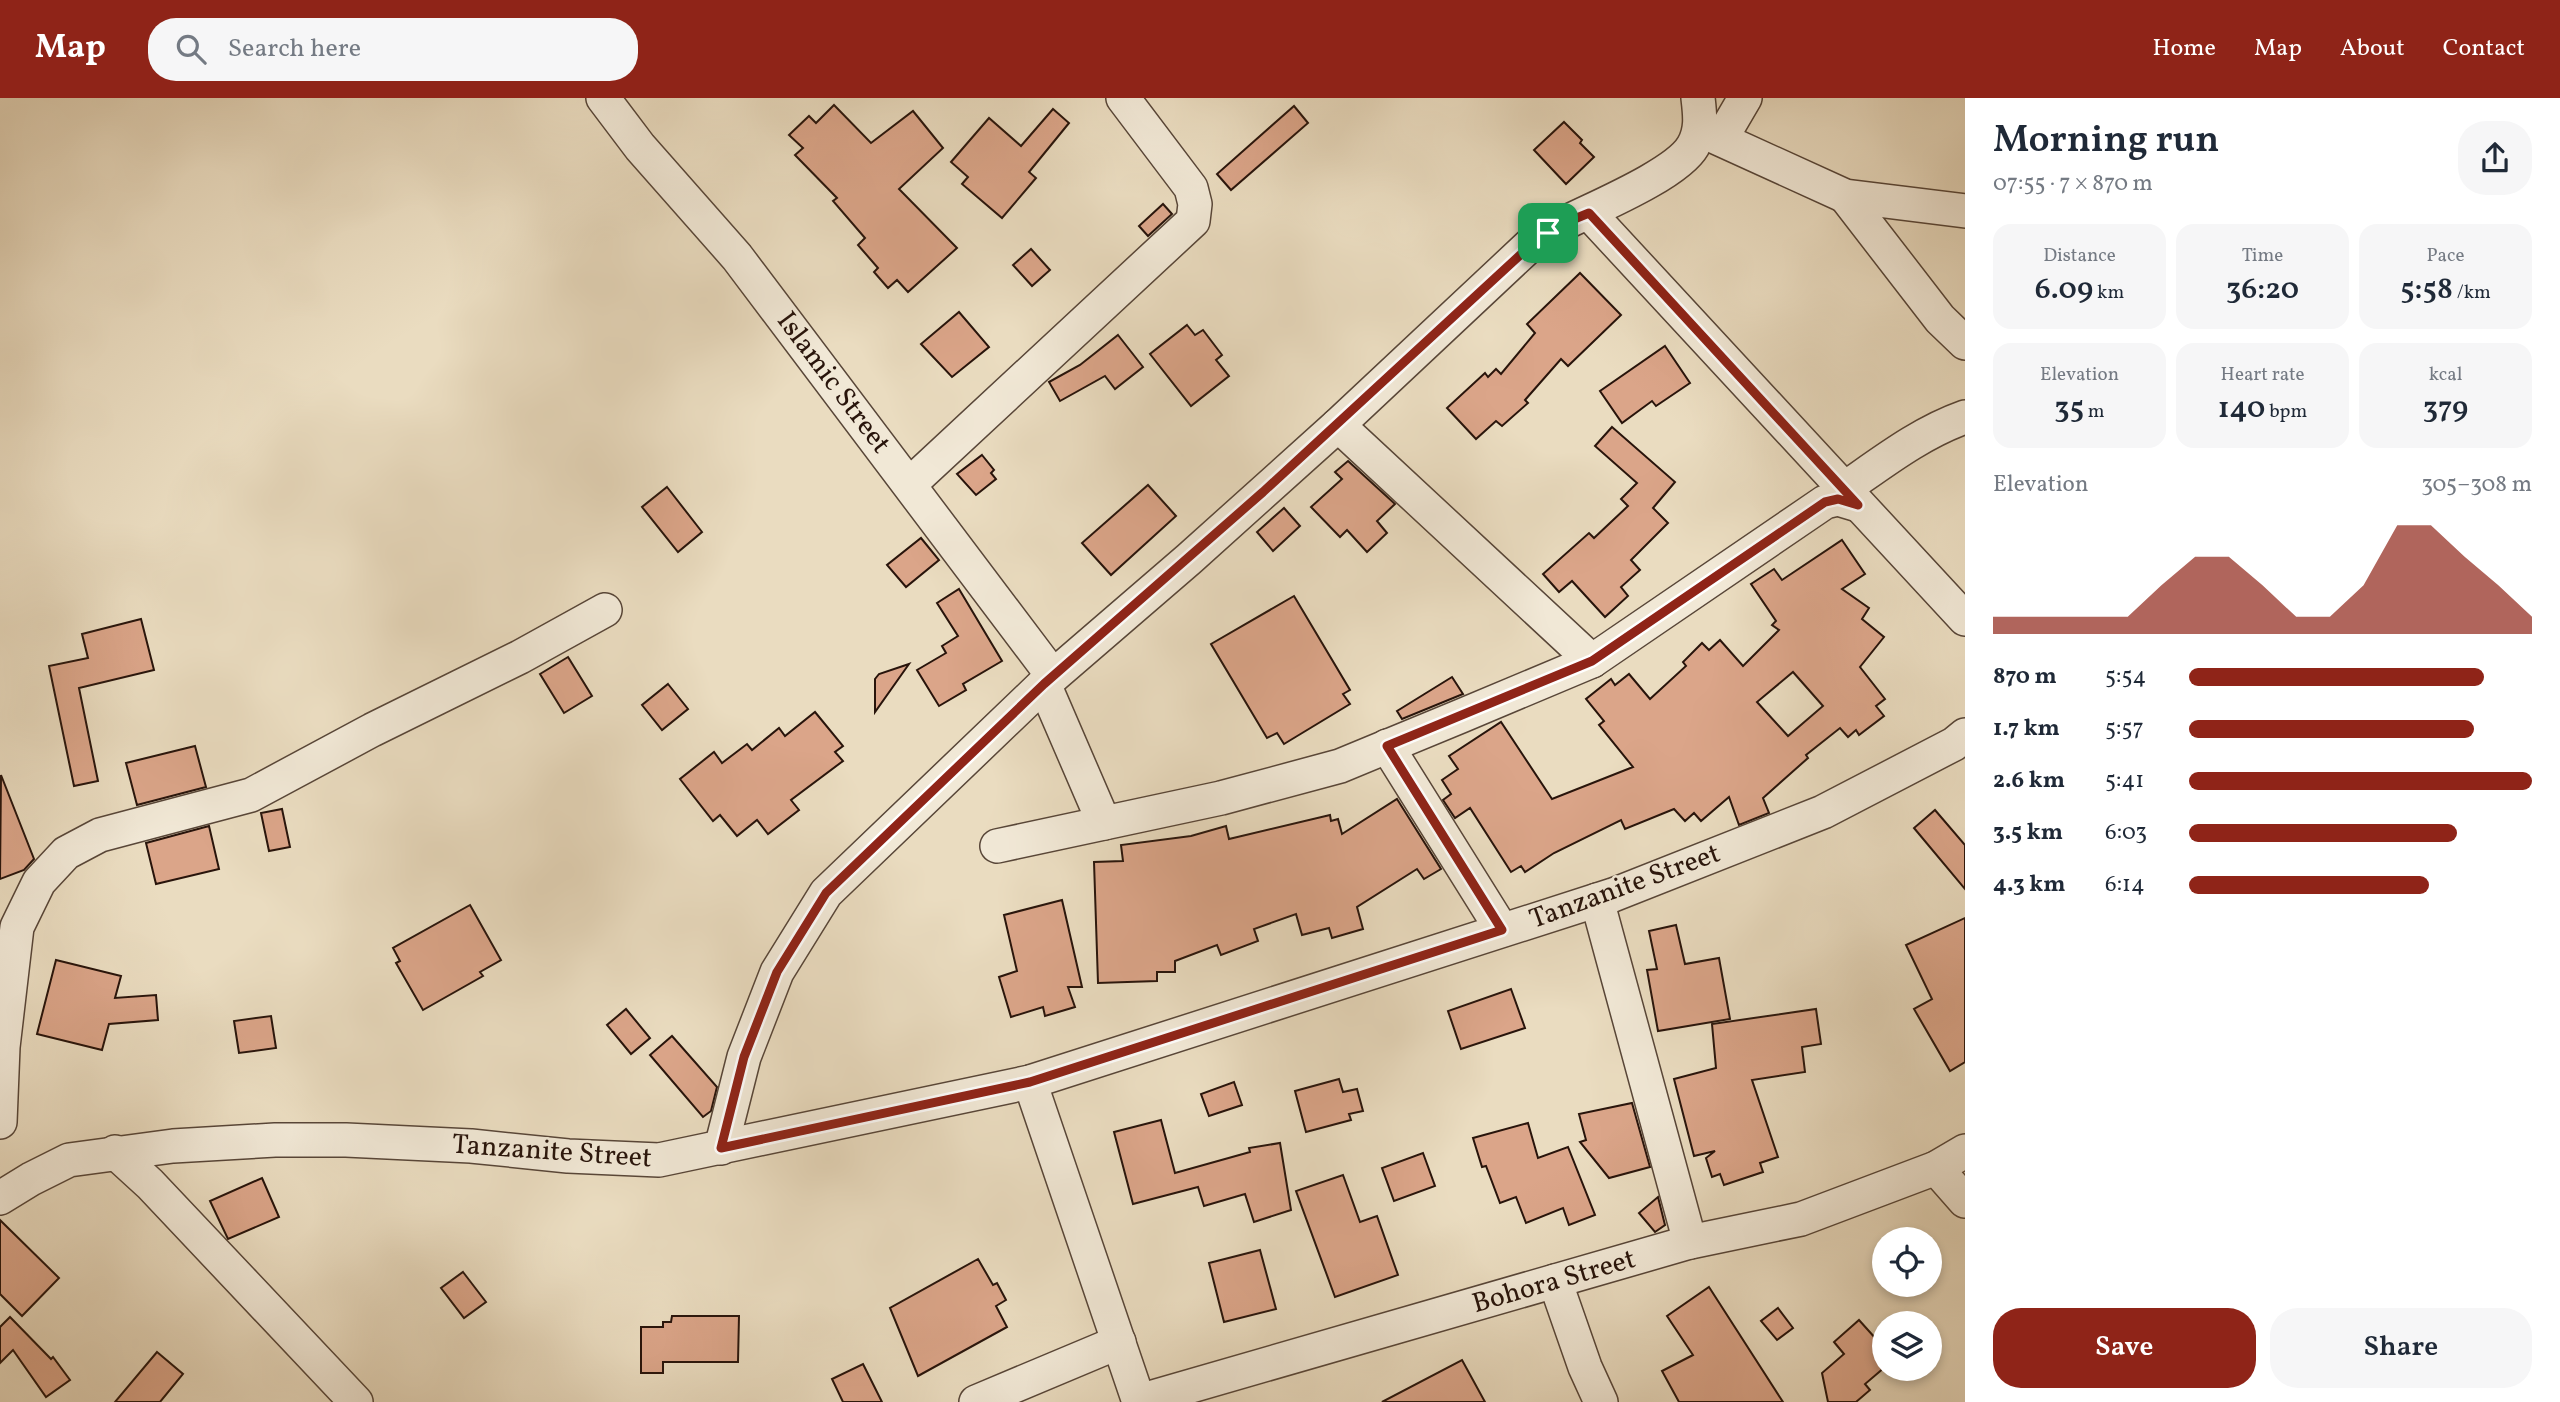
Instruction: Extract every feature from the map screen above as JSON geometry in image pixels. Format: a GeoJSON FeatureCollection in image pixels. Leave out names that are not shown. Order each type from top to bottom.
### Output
{"type":"FeatureCollection","features":[{"type":"Feature","properties":{"kind":"street","name":"Islamic Street"},"geometry":{"type":"LineString","coordinates":[[603,98],[640,147],[737,257],[910,484],[1049,680],[1104,823]]}},
{"type":"Feature","properties":{"kind":"street"},"geometry":{"type":"LineString","coordinates":[[910,484],[1193,221],[1195,204],[1191,188],[1123,98]]}},
{"type":"Feature","properties":{"kind":"street"},"geometry":{"type":"LineString","coordinates":[[721,1148],[744,1057],[777,972],[826,893],[1049,680],[1338,425],[1531,245],[1567,222],[1589,213],[1669,168],[1692,148],[1706,122],[1745,98]]}},
{"type":"Feature","properties":{"kind":"street"},"geometry":{"type":"LineString","coordinates":[[1706,122],[1845,196],[1965,211]]}},
{"type":"Feature","properties":{"kind":"street"},"geometry":{"type":"LineString","coordinates":[[1845,196],[1940,319],[1965,343]]}},
{"type":"Feature","properties":{"kind":"street"},"geometry":{"type":"LineString","coordinates":[[1589,213],[1965,619]]}},
{"type":"Feature","properties":{"kind":"street"},"geometry":{"type":"LineString","coordinates":[[996,846],[1221,798],[1340,766],[1592,661],[1825,502],[1851,497],[1907,445],[1943,425],[1965,417]]}},
{"type":"Feature","properties":{"kind":"street"},"geometry":{"type":"LineString","coordinates":[[1338,425],[1592,661]]}},
{"type":"Feature","properties":{"kind":"street"},"geometry":{"type":"LineString","coordinates":[[0,1122],[3,1047],[17,927],[39,882],[66,853],[100,835],[251,795],[372,730],[520,657],[605,610]]}},
{"type":"Feature","properties":{"kind":"street","name":"Tanzanite Street"},"geometry":{"type":"LineString","coordinates":[[0,1198],[69,1160],[173,1146],[346,1140],[659,1160],[1030,1082],[1597,900],[1823,812],[1954,744],[1965,735]]}},
{"type":"Feature","properties":{"kind":"street"},"geometry":{"type":"LineString","coordinates":[[1387,746],[1502,930]]}},
{"type":"Feature","properties":{"kind":"street"},"geometry":{"type":"LineString","coordinates":[[1597,900],[1609,936],[1690,1242]]}},
{"type":"Feature","properties":{"kind":"street"},"geometry":{"type":"LineString","coordinates":[[1030,1082],[1139,1402]]}},
{"type":"Feature","properties":{"kind":"street","name":"Bohora Street"},"geometry":{"type":"LineString","coordinates":[[1139,1402],[1690,1242],[1801,1219],[1936,1168],[1965,1151]]}},
{"type":"Feature","properties":{"kind":"street"},"geometry":{"type":"LineString","coordinates":[[115,1152],[150,1184],[356,1402]]}},
{"type":"Feature","properties":{"kind":"street"},"geometry":{"type":"LineString","coordinates":[[1936,1168],[1965,1201]]}},
{"type":"Feature","properties":{"kind":"street"},"geometry":{"type":"LineString","coordinates":[[1555,1282],[1585,1367],[1601,1402]]}},
{"type":"Feature","properties":{"kind":"street"},"geometry":{"type":"LineString","coordinates":[[976,1402],[1119,1342]]}},
{"type":"Feature","properties":{"kind":"building"},"geometry":{"type":"Polygon","coordinates":[[[834,105],[871,143],[913,111],[943,148],[899,189],[957,248],[908,292],[897,280],[888,288],[874,272],[878,268],[858,245],[865,238],[833,201],[837,198],[795,155],[803,148],[789,135],[809,116],[816,123],[834,105]]]}},
{"type":"Feature","properties":{"kind":"building"},"geometry":{"type":"Polygon","coordinates":[[[1294,106],[1308,123],[1231,190],[1217,174],[1294,106]]]}},
{"type":"Feature","properties":{"kind":"building"},"geometry":{"type":"Polygon","coordinates":[[[1053,109],[1069,123],[1029,172],[1036,178],[1002,218],[962,184],[968,177],[951,162],[989,118],[1021,146],[1053,109]]]}},
{"type":"Feature","properties":{"kind":"building"},"geometry":{"type":"Polygon","coordinates":[[[1564,122],[1594,157],[1566,184],[1534,150],[1564,122]]]}},
{"type":"Feature","properties":{"kind":"building"},"geometry":{"type":"Polygon","coordinates":[[[1163,204],[1172,214],[1148,236],[1139,226],[1163,204]]]}},
{"type":"Feature","properties":{"kind":"building"},"geometry":{"type":"Polygon","coordinates":[[[1031,249],[1050,270],[1032,286],[1013,265],[1031,249]]]}},
{"type":"Feature","properties":{"kind":"building"},"geometry":{"type":"Polygon","coordinates":[[[1580,273],[1621,315],[1568,366],[1561,359],[1525,400],[1528,403],[1502,426],[1496,421],[1476,439],[1447,408],[1485,373],[1488,377],[1496,369],[1501,374],[1535,333],[1527,324],[1580,273]]]}},
{"type":"Feature","properties":{"kind":"building"},"geometry":{"type":"Polygon","coordinates":[[[959,312],[989,347],[952,377],[921,344],[959,312]]]}},
{"type":"Feature","properties":{"kind":"building"},"geometry":{"type":"Polygon","coordinates":[[[1187,325],[1195,335],[1203,330],[1222,355],[1216,360],[1229,376],[1191,406],[1150,354],[1187,325]]]}},
{"type":"Feature","properties":{"kind":"building"},"geometry":{"type":"Polygon","coordinates":[[[1118,335],[1143,367],[1115,389],[1105,376],[1060,401],[1049,382],[1080,365],[1118,335]]]}},
{"type":"Feature","properties":{"kind":"building"},"geometry":{"type":"Polygon","coordinates":[[[1665,346],[1690,383],[1656,406],[1652,401],[1622,423],[1600,391],[1665,346]]]}},
{"type":"Feature","properties":{"kind":"building"},"geometry":{"type":"Polygon","coordinates":[[[1612,427],[1675,482],[1653,508],[1668,523],[1631,560],[1640,570],[1621,587],[1628,596],[1605,617],[1572,581],[1559,592],[1543,574],[1589,533],[1594,538],[1628,506],[1621,499],[1637,483],[1595,446],[1612,427]]]}},
{"type":"Feature","properties":{"kind":"building"},"geometry":{"type":"Polygon","coordinates":[[[982,455],[994,470],[991,473],[996,479],[976,495],[957,474],[982,455]]]}},
{"type":"Feature","properties":{"kind":"building"},"geometry":{"type":"Polygon","coordinates":[[[1348,461],[1395,504],[1377,521],[1387,533],[1367,552],[1347,530],[1340,537],[1311,507],[1342,479],[1335,472],[1348,461]]]}},
{"type":"Feature","properties":{"kind":"building"},"geometry":{"type":"Polygon","coordinates":[[[1148,485],[1176,516],[1111,575],[1082,543],[1148,485]]]}},
{"type":"Feature","properties":{"kind":"building"},"geometry":{"type":"Polygon","coordinates":[[[667,487],[702,532],[678,552],[642,507],[667,487]]]}},
{"type":"Feature","properties":{"kind":"building"},"geometry":{"type":"Polygon","coordinates":[[[1284,508],[1300,526],[1273,551],[1257,532],[1284,508]]]}},
{"type":"Feature","properties":{"kind":"building"},"geometry":{"type":"Polygon","coordinates":[[[921,538],[939,560],[906,587],[887,565],[921,538]]]}},
{"type":"Feature","properties":{"kind":"building"},"geometry":{"type":"Polygon","coordinates":[[[1842,540],[1865,574],[1842,589],[1869,608],[1862,619],[1884,637],[1860,667],[1885,699],[1876,706],[1884,716],[1859,735],[1856,730],[1848,737],[1840,728],[1806,755],[1808,758],[1763,798],[1769,813],[1739,825],[1729,797],[1701,821],[1694,813],[1685,821],[1674,809],[1625,829],[1621,820],[1554,853],[1525,872],[1521,866],[1511,872],[1470,808],[1455,818],[1443,800],[1451,794],[1442,780],[1458,769],[1449,756],[1501,722],[1552,799],[1633,767],[1599,725],[1604,721],[1586,699],[1611,679],[1615,685],[1629,674],[1650,699],[1686,666],[1683,662],[1702,643],[1709,650],[1720,640],[1743,666],[1779,630],[1772,625],[1776,621],[1751,584],[1774,569],[1782,580],[1842,540]],[[1793,672],[1757,702],[1788,736],[1823,706],[1793,672]]]}},
{"type":"Feature","properties":{"kind":"building"},"geometry":{"type":"Polygon","coordinates":[[[959,589],[1002,661],[963,684],[966,690],[939,706],[917,670],[946,653],[942,646],[958,636],[937,603],[959,589]]]}},
{"type":"Feature","properties":{"kind":"building"},"geometry":{"type":"Polygon","coordinates":[[[1294,596],[1350,690],[1343,694],[1350,704],[1284,744],[1277,733],[1267,738],[1211,644],[1294,596]]]}},
{"type":"Feature","properties":{"kind":"building"},"geometry":{"type":"Polygon","coordinates":[[[141,619],[154,670],[79,688],[98,781],[74,786],[49,666],[88,658],[82,634],[141,619]]]}},
{"type":"Feature","properties":{"kind":"building"},"geometry":{"type":"Polygon","coordinates":[[[568,657],[592,696],[564,713],[540,674],[568,657]]]}},
{"type":"Feature","properties":{"kind":"building"},"geometry":{"type":"Polygon","coordinates":[[[909,664],[875,712],[875,679],[879,674],[909,664]]]}},
{"type":"Feature","properties":{"kind":"building"},"geometry":{"type":"Polygon","coordinates":[[[1452,677],[1463,694],[1402,719],[1397,711],[1452,677]]]}},
{"type":"Feature","properties":{"kind":"building"},"geometry":{"type":"Polygon","coordinates":[[[668,684],[688,709],[662,730],[642,705],[668,684]]]}},
{"type":"Feature","properties":{"kind":"building"},"geometry":{"type":"Polygon","coordinates":[[[815,712],[843,746],[835,752],[843,761],[791,800],[799,810],[768,834],[757,820],[737,836],[720,815],[713,821],[680,779],[714,752],[722,763],[747,744],[752,750],[779,728],[785,736],[815,712]]]}},
{"type":"Feature","properties":{"kind":"building"},"geometry":{"type":"Polygon","coordinates":[[[195,746],[206,787],[137,805],[126,763],[195,746]]]}},
{"type":"Feature","properties":{"kind":"building"},"geometry":{"type":"Polygon","coordinates":[[[1,775],[34,859],[24,870],[0,879],[1,775]]]}},
{"type":"Feature","properties":{"kind":"building"},"geometry":{"type":"Polygon","coordinates":[[[1397,799],[1441,869],[1424,879],[1417,869],[1357,907],[1363,929],[1332,938],[1329,928],[1302,935],[1296,914],[1254,929],[1258,941],[1221,955],[1217,945],[1175,961],[1175,972],[1157,972],[1157,981],[1098,983],[1094,862],[1123,861],[1121,845],[1191,836],[1226,826],[1229,839],[1330,815],[1331,821],[1338,819],[1342,834],[1397,799]]]}},
{"type":"Feature","properties":{"kind":"building"},"geometry":{"type":"Polygon","coordinates":[[[282,809],[290,847],[269,851],[261,813],[282,809]]]}},
{"type":"Feature","properties":{"kind":"building"},"geometry":{"type":"Polygon","coordinates":[[[1935,810],[1965,845],[1965,889],[1914,828],[1935,810]]]}},
{"type":"Feature","properties":{"kind":"building"},"geometry":{"type":"Polygon","coordinates":[[[209,826],[219,869],[156,884],[146,843],[209,826]]]}},
{"type":"Feature","properties":{"kind":"building"},"geometry":{"type":"Polygon","coordinates":[[[1062,900],[1082,987],[1068,987],[1075,1007],[1045,1016],[1043,1007],[1011,1017],[999,977],[1017,971],[1004,915],[1062,900]]]}},
{"type":"Feature","properties":{"kind":"building"},"geometry":{"type":"Polygon","coordinates":[[[470,905],[501,960],[480,972],[483,976],[423,1010],[396,963],[400,961],[393,948],[470,905]]]}},
{"type":"Feature","properties":{"kind":"building"},"geometry":{"type":"Polygon","coordinates":[[[1965,918],[1965,1062],[1950,1071],[1914,1009],[1932,999],[1906,945],[1965,918]]]}},
{"type":"Feature","properties":{"kind":"building"},"geometry":{"type":"Polygon","coordinates":[[[1676,925],[1685,964],[1719,958],[1730,1019],[1658,1031],[1647,970],[1657,969],[1649,931],[1676,925]]]}},
{"type":"Feature","properties":{"kind":"building"},"geometry":{"type":"Polygon","coordinates":[[[56,960],[121,976],[115,998],[156,995],[158,1020],[109,1024],[102,1050],[37,1034],[56,960]]]}},
{"type":"Feature","properties":{"kind":"building"},"geometry":{"type":"Polygon","coordinates":[[[1511,989],[1525,1028],[1461,1049],[1448,1011],[1511,989]]]}},
{"type":"Feature","properties":{"kind":"building"},"geometry":{"type":"Polygon","coordinates":[[[626,1009],[650,1038],[631,1054],[607,1025],[626,1009]]]}},
{"type":"Feature","properties":{"kind":"building"},"geometry":{"type":"Polygon","coordinates":[[[1816,1009],[1821,1044],[1802,1047],[1805,1072],[1752,1080],[1778,1157],[1760,1163],[1763,1172],[1724,1185],[1720,1174],[1712,1177],[1706,1158],[1715,1151],[1694,1156],[1674,1079],[1716,1068],[1712,1024],[1816,1009]]]}},
{"type":"Feature","properties":{"kind":"building"},"geometry":{"type":"Polygon","coordinates":[[[271,1016],[276,1048],[239,1053],[234,1021],[271,1016]]]}},
{"type":"Feature","properties":{"kind":"building"},"geometry":{"type":"Polygon","coordinates":[[[672,1036],[717,1087],[711,1111],[703,1117],[650,1055],[672,1036]]]}},
{"type":"Feature","properties":{"kind":"building"},"geometry":{"type":"Polygon","coordinates":[[[1339,1079],[1343,1092],[1357,1089],[1363,1111],[1349,1114],[1351,1120],[1306,1132],[1295,1091],[1339,1079]]]}},
{"type":"Feature","properties":{"kind":"building"},"geometry":{"type":"Polygon","coordinates":[[[1234,1082],[1242,1105],[1209,1116],[1201,1094],[1234,1082]]]}},
{"type":"Feature","properties":{"kind":"building"},"geometry":{"type":"Polygon","coordinates":[[[1632,1103],[1650,1167],[1609,1178],[1580,1142],[1586,1140],[1579,1114],[1632,1103]]]}},
{"type":"Feature","properties":{"kind":"building"},"geometry":{"type":"Polygon","coordinates":[[[1161,1120],[1175,1173],[1250,1152],[1249,1148],[1280,1143],[1291,1210],[1254,1222],[1245,1194],[1204,1206],[1198,1187],[1133,1204],[1114,1132],[1161,1120]]]}},
{"type":"Feature","properties":{"kind":"building"},"geometry":{"type":"Polygon","coordinates":[[[1528,1123],[1538,1158],[1568,1147],[1595,1215],[1569,1225],[1563,1208],[1526,1223],[1516,1197],[1500,1203],[1486,1166],[1482,1167],[1473,1138],[1528,1123]]]}},
{"type":"Feature","properties":{"kind":"building"},"geometry":{"type":"Polygon","coordinates":[[[1423,1153],[1435,1186],[1394,1201],[1382,1168],[1423,1153]]]}},
{"type":"Feature","properties":{"kind":"building"},"geometry":{"type":"Polygon","coordinates":[[[1343,1175],[1360,1222],[1377,1216],[1398,1275],[1335,1297],[1296,1191],[1343,1175]]]}},
{"type":"Feature","properties":{"kind":"building"},"geometry":{"type":"Polygon","coordinates":[[[262,1178],[279,1217],[228,1239],[210,1201],[262,1178]]]}},
{"type":"Feature","properties":{"kind":"building"},"geometry":{"type":"Polygon","coordinates":[[[1658,1197],[1665,1225],[1655,1232],[1639,1213],[1658,1197]]]}},
{"type":"Feature","properties":{"kind":"building"},"geometry":{"type":"Polygon","coordinates":[[[0,1220],[59,1278],[22,1316],[0,1294],[0,1220]]]}},
{"type":"Feature","properties":{"kind":"building"},"geometry":{"type":"Polygon","coordinates":[[[1260,1250],[1276,1309],[1224,1322],[1209,1263],[1260,1250]]]}},
{"type":"Feature","properties":{"kind":"building"},"geometry":{"type":"Polygon","coordinates":[[[978,1259],[993,1285],[997,1283],[1006,1300],[996,1306],[1007,1327],[918,1376],[890,1308],[978,1259]]]}},
{"type":"Feature","properties":{"kind":"building"},"geometry":{"type":"Polygon","coordinates":[[[463,1272],[486,1302],[464,1318],[441,1288],[463,1272]]]}},
{"type":"Feature","properties":{"kind":"building"},"geometry":{"type":"Polygon","coordinates":[[[1709,1287],[1783,1402],[1679,1402],[1662,1371],[1693,1355],[1667,1316],[1709,1287]]]}},
{"type":"Feature","properties":{"kind":"building"},"geometry":{"type":"Polygon","coordinates":[[[1778,1308],[1793,1328],[1777,1340],[1761,1321],[1778,1308]]]}},
{"type":"Feature","properties":{"kind":"building"},"geometry":{"type":"Polygon","coordinates":[[[672,1316],[739,1316],[738,1362],[663,1362],[663,1373],[641,1373],[641,1327],[663,1327],[663,1322],[671,1322],[672,1316]]]}},
{"type":"Feature","properties":{"kind":"building"},"geometry":{"type":"Polygon","coordinates":[[[10,1317],[51,1359],[53,1357],[70,1380],[46,1397],[13,1350],[0,1363],[0,1327],[10,1317]]]}},
{"type":"Feature","properties":{"kind":"building"},"geometry":{"type":"Polygon","coordinates":[[[1859,1320],[1872,1334],[1872,1378],[1865,1384],[1870,1390],[1856,1402],[1828,1402],[1822,1373],[1844,1354],[1834,1342],[1859,1320]]]}},
{"type":"Feature","properties":{"kind":"building"},"geometry":{"type":"Polygon","coordinates":[[[157,1352],[183,1374],[160,1402],[115,1402],[157,1352]]]}},
{"type":"Feature","properties":{"kind":"building"},"geometry":{"type":"Polygon","coordinates":[[[1462,1360],[1485,1402],[1382,1402],[1462,1360]]]}},
{"type":"Feature","properties":{"kind":"building"},"geometry":{"type":"Polygon","coordinates":[[[863,1364],[882,1402],[843,1402],[832,1379],[863,1364]]]}},
{"type":"Feature","properties":{"kind":"route"},"geometry":{"type":"LineString","coordinates":[[1589,213],[1858,505],[1838,499],[1825,502],[1592,661],[1387,746],[1502,930],[1030,1082],[721,1148],[744,1057],[777,972],[826,893],[1044,684],[1189,559],[1531,245],[1548,233],[1589,213]]}}]}
